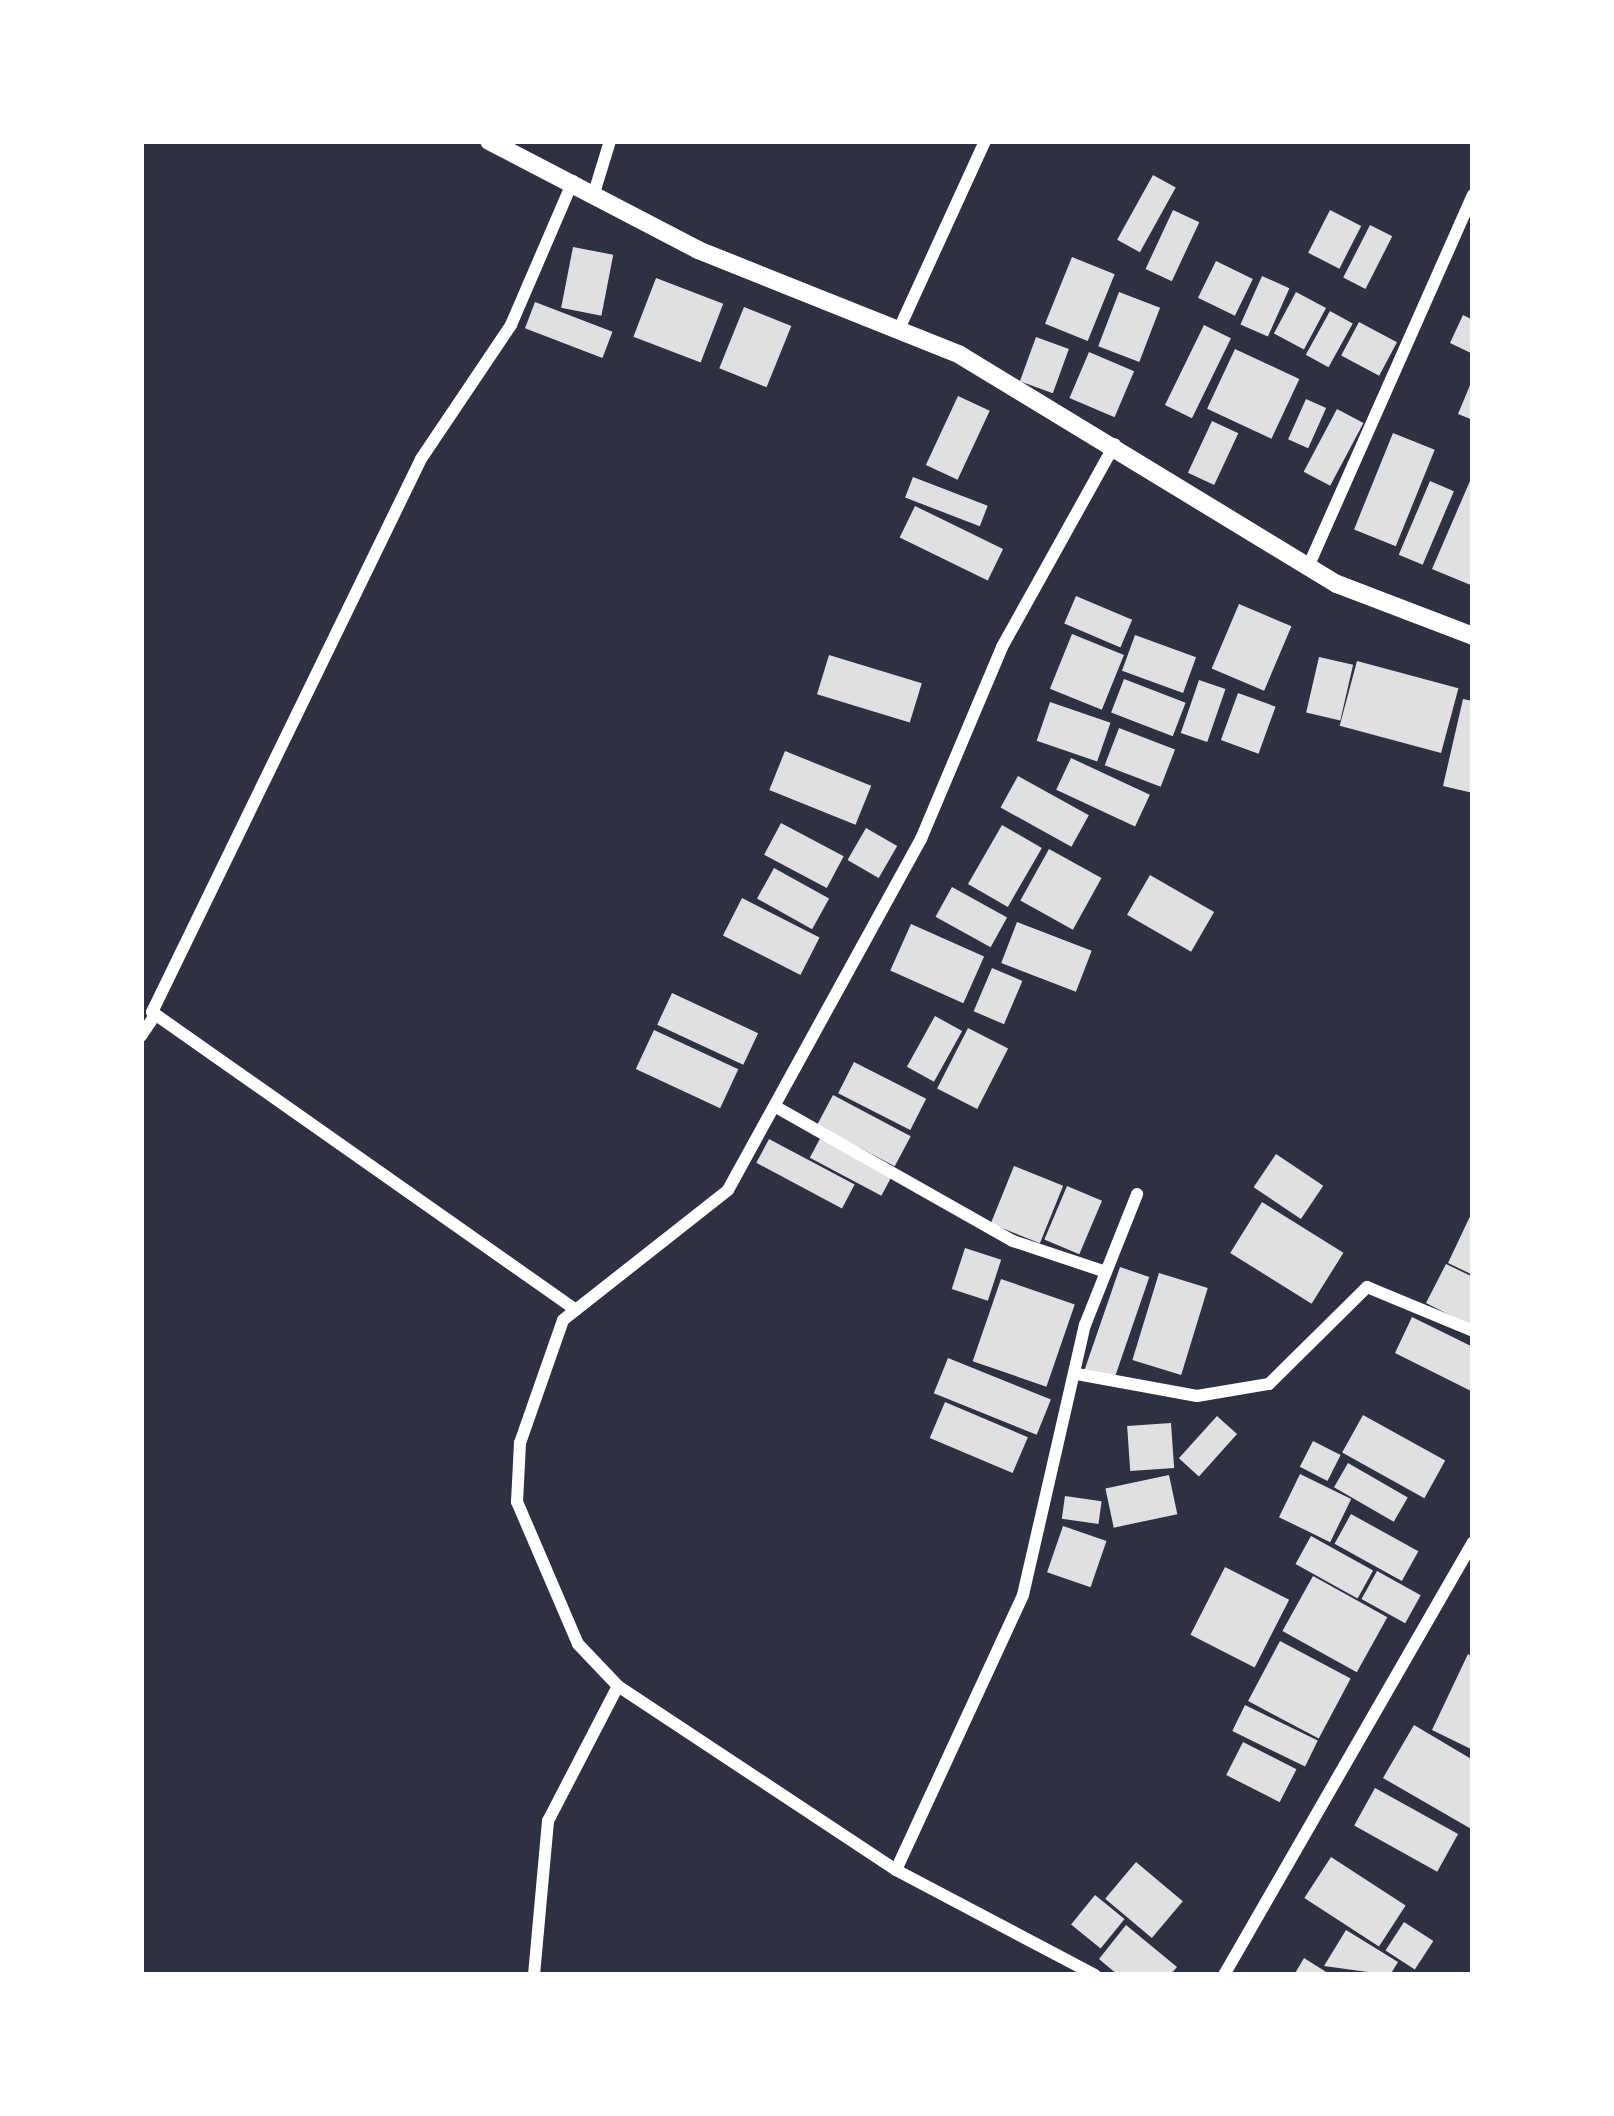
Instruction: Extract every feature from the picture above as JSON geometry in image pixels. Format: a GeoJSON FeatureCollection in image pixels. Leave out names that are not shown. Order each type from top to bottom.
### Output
{"type":"FeatureCollection","features":[{"type":"Feature","properties":{"kind":"street"},"geometry":{"type":"LineString","coordinates":[[489,141],[574,181],[698,250],[899,329],[1115,444],[1308,567],[1473,636]]}},
{"type":"Feature","properties":{"kind":"street"},"geometry":{"type":"LineString","coordinates":[[595,193],[610,141]]}},
{"type":"Feature","properties":{"kind":"street"},"geometry":{"type":"LineString","coordinates":[[899,329],[985,141]]}},
{"type":"Feature","properties":{"kind":"street"},"geometry":{"type":"LineString","coordinates":[[141,1036],[421,459],[511,325],[574,181]]}},
{"type":"Feature","properties":{"kind":"street"},"geometry":{"type":"LineString","coordinates":[[1308,567],[1473,195]]}},
{"type":"Feature","properties":{"kind":"street"},"geometry":{"type":"LineString","coordinates":[[1095,1975],[896,1870],[618,1686],[578,1644],[517,1502],[534,1392],[576,1310],[728,1190],[776,1107],[1115,444]]}},
{"type":"Feature","properties":{"kind":"street"},"geometry":{"type":"LineString","coordinates":[[153,1018],[576,1310]]}},
{"type":"Feature","properties":{"kind":"street"},"geometry":{"type":"LineString","coordinates":[[776,1107],[1013,1241],[1106,1272]]}},
{"type":"Feature","properties":{"kind":"street"},"geometry":{"type":"LineString","coordinates":[[896,1870],[1023,1595],[1077,1374],[1106,1272],[1137,1193]]}},
{"type":"Feature","properties":{"kind":"street"},"geometry":{"type":"LineString","coordinates":[[1077,1374],[1197,1396],[1269,1384],[1367,1287],[1473,1331]]}},
{"type":"Feature","properties":{"kind":"street"},"geometry":{"type":"LineString","coordinates":[[1223,1975],[1473,1541]]}},
{"type":"Feature","properties":{"kind":"street"},"geometry":{"type":"LineString","coordinates":[[534,1975],[548,1821],[618,1686]]}},
{"type":"Feature","properties":{"kind":"building"},"geometry":{"type":"Polygon","coordinates":[[[1153,175],[1176,188],[1140,252],[1117,240],[1153,175]]]}},
{"type":"Feature","properties":{"kind":"building"},"geometry":{"type":"Polygon","coordinates":[[[1173,210],[1199,222],[1172,281],[1146,269],[1173,210]]]}},
{"type":"Feature","properties":{"kind":"building"},"geometry":{"type":"Polygon","coordinates":[[[1330,210],[1361,226],[1339,269],[1308,253],[1330,210]]]}},
{"type":"Feature","properties":{"kind":"building"},"geometry":{"type":"Polygon","coordinates":[[[1370,225],[1392,236],[1365,289],[1343,278],[1370,225]]]}},
{"type":"Feature","properties":{"kind":"building"},"geometry":{"type":"Polygon","coordinates":[[[573,247],[613,255],[601,316],[561,308],[573,247]]]}},
{"type":"Feature","properties":{"kind":"building"},"geometry":{"type":"Polygon","coordinates":[[[1072,257],[1115,274],[1088,341],[1045,324],[1072,257]]]}},
{"type":"Feature","properties":{"kind":"building"},"geometry":{"type":"Polygon","coordinates":[[[1216,261],[1253,279],[1235,316],[1198,298],[1216,261]]]}},
{"type":"Feature","properties":{"kind":"building"},"geometry":{"type":"Polygon","coordinates":[[[1262,276],[1289,288],[1268,337],[1240,324],[1262,276]]]}},
{"type":"Feature","properties":{"kind":"building"},"geometry":{"type":"Polygon","coordinates":[[[656,278],[723,304],[701,363],[633,337],[656,278]]]}},
{"type":"Feature","properties":{"kind":"building"},"geometry":{"type":"Polygon","coordinates":[[[1119,292],[1160,308],[1139,362],[1098,346],[1119,292]]]}},
{"type":"Feature","properties":{"kind":"building"},"geometry":{"type":"Polygon","coordinates":[[[1296,292],[1326,308],[1304,349],[1274,333],[1296,292]]]}},
{"type":"Feature","properties":{"kind":"building"},"geometry":{"type":"Polygon","coordinates":[[[535,302],[612,332],[602,358],[525,328],[535,302]]]}},
{"type":"Feature","properties":{"kind":"building"},"geometry":{"type":"Polygon","coordinates":[[[744,307],[791,326],[767,387],[719,368],[744,307]]]}},
{"type":"Feature","properties":{"kind":"building"},"geometry":{"type":"Polygon","coordinates":[[[1330,311],[1353,324],[1328,367],[1306,355],[1330,311]]]}},
{"type":"Feature","properties":{"kind":"building"},"geometry":{"type":"Polygon","coordinates":[[[1463,315],[1473,320],[1473,354],[1450,343],[1463,315]]]}},
{"type":"Feature","properties":{"kind":"building"},"geometry":{"type":"Polygon","coordinates":[[[1359,322],[1397,342],[1379,376],[1341,356],[1359,322]]]}},
{"type":"Feature","properties":{"kind":"building"},"geometry":{"type":"Polygon","coordinates":[[[1204,325],[1231,338],[1192,418],[1165,405],[1204,325]]]}},
{"type":"Feature","properties":{"kind":"building"},"geometry":{"type":"Polygon","coordinates":[[[1036,337],[1069,349],[1053,393],[1020,381],[1036,337]]]}},
{"type":"Feature","properties":{"kind":"building"},"geometry":{"type":"Polygon","coordinates":[[[1235,349],[1299,379],[1271,439],[1207,409],[1235,349]]]}},
{"type":"Feature","properties":{"kind":"building"},"geometry":{"type":"Polygon","coordinates":[[[1089,352],[1134,371],[1115,417],[1069,398],[1089,352]]]}},
{"type":"Feature","properties":{"kind":"building"},"geometry":{"type":"Polygon","coordinates":[[[1473,378],[1473,420],[1458,414],[1473,378]]]}},
{"type":"Feature","properties":{"kind":"building"},"geometry":{"type":"Polygon","coordinates":[[[958,396],[990,411],[958,480],[926,465],[958,396]]]}},
{"type":"Feature","properties":{"kind":"building"},"geometry":{"type":"Polygon","coordinates":[[[1306,399],[1326,408],[1308,448],[1288,439],[1306,399]]]}},
{"type":"Feature","properties":{"kind":"building"},"geometry":{"type":"Polygon","coordinates":[[[1337,409],[1363,423],[1330,486],[1304,472],[1337,409]]]}},
{"type":"Feature","properties":{"kind":"building"},"geometry":{"type":"Polygon","coordinates":[[[1212,421],[1238,433],[1214,485],[1188,473],[1212,421]]]}},
{"type":"Feature","properties":{"kind":"building"},"geometry":{"type":"Polygon","coordinates":[[[1393,433],[1435,450],[1396,546],[1354,529],[1393,433]]]}},
{"type":"Feature","properties":{"kind":"building"},"geometry":{"type":"Polygon","coordinates":[[[1473,474],[1473,586],[1432,569],[1473,474]]]}},
{"type":"Feature","properties":{"kind":"building"},"geometry":{"type":"Polygon","coordinates":[[[913,477],[988,506],[980,526],[905,498],[913,477]]]}},
{"type":"Feature","properties":{"kind":"building"},"geometry":{"type":"Polygon","coordinates":[[[1430,481],[1454,491],[1423,565],[1399,555],[1430,481]]]}},
{"type":"Feature","properties":{"kind":"building"},"geometry":{"type":"Polygon","coordinates":[[[915,506],[1003,549],[988,580],[900,537],[915,506]]]}},
{"type":"Feature","properties":{"kind":"building"},"geometry":{"type":"Polygon","coordinates":[[[1076,596],[1132,620],[1120,647],[1064,624],[1076,596]]]}},
{"type":"Feature","properties":{"kind":"building"},"geometry":{"type":"Polygon","coordinates":[[[1239,604],[1291,626],[1264,691],[1212,668],[1239,604]]]}},
{"type":"Feature","properties":{"kind":"building"},"geometry":{"type":"Polygon","coordinates":[[[1072,634],[1124,655],[1102,710],[1050,689],[1072,634]]]}},
{"type":"Feature","properties":{"kind":"building"},"geometry":{"type":"Polygon","coordinates":[[[1135,635],[1196,657],[1183,693],[1122,671],[1135,635]]]}},
{"type":"Feature","properties":{"kind":"building"},"geometry":{"type":"Polygon","coordinates":[[[829,655],[922,683],[910,723],[817,694],[829,655]]]}},
{"type":"Feature","properties":{"kind":"building"},"geometry":{"type":"Polygon","coordinates":[[[1319,657],[1353,665],[1340,720],[1306,713],[1319,657]]]}},
{"type":"Feature","properties":{"kind":"building"},"geometry":{"type":"Polygon","coordinates":[[[1357,661],[1458,688],[1441,753],[1340,726],[1357,661]]]}},
{"type":"Feature","properties":{"kind":"building"},"geometry":{"type":"Polygon","coordinates":[[[1124,679],[1186,703],[1173,736],[1111,713],[1124,679]]]}},
{"type":"Feature","properties":{"kind":"building"},"geometry":{"type":"Polygon","coordinates":[[[1199,680],[1225,689],[1207,742],[1181,733],[1199,680]]]}},
{"type":"Feature","properties":{"kind":"building"},"geometry":{"type":"Polygon","coordinates":[[[1238,693],[1276,707],[1258,754],[1221,740],[1238,693]]]}},
{"type":"Feature","properties":{"kind":"building"},"geometry":{"type":"Polygon","coordinates":[[[1463,699],[1473,701],[1473,793],[1443,786],[1463,699]]]}},
{"type":"Feature","properties":{"kind":"building"},"geometry":{"type":"Polygon","coordinates":[[[1050,702],[1111,723],[1097,762],[1037,741],[1050,702]]]}},
{"type":"Feature","properties":{"kind":"building"},"geometry":{"type":"Polygon","coordinates":[[[1119,728],[1175,750],[1161,787],[1105,765],[1119,728]]]}},
{"type":"Feature","properties":{"kind":"building"},"geometry":{"type":"Polygon","coordinates":[[[785,751],[871,786],[855,825],[769,790],[785,751]]]}},
{"type":"Feature","properties":{"kind":"building"},"geometry":{"type":"Polygon","coordinates":[[[1071,758],[1150,795],[1135,826],[1056,790],[1071,758]]]}},
{"type":"Feature","properties":{"kind":"building"},"geometry":{"type":"Polygon","coordinates":[[[1018,776],[1089,815],[1071,847],[1001,807],[1018,776]]]}},
{"type":"Feature","properties":{"kind":"building"},"geometry":{"type":"Polygon","coordinates":[[[781,823],[844,856],[827,888],[764,855],[781,823]]]}},
{"type":"Feature","properties":{"kind":"building"},"geometry":{"type":"Polygon","coordinates":[[[1002,825],[1042,848],[1008,907],[968,884],[1002,825]]]}},
{"type":"Feature","properties":{"kind":"building"},"geometry":{"type":"Polygon","coordinates":[[[866,828],[897,846],[879,878],[848,860],[866,828]]]}},
{"type":"Feature","properties":{"kind":"building"},"geometry":{"type":"Polygon","coordinates":[[[1049,849],[1101,878],[1073,930],[1020,901],[1049,849]]]}},
{"type":"Feature","properties":{"kind":"building"},"geometry":{"type":"Polygon","coordinates":[[[774,868],[829,899],[812,929],[757,899],[774,868]]]}},
{"type":"Feature","properties":{"kind":"building"},"geometry":{"type":"Polygon","coordinates":[[[1150,875],[1214,912],[1191,952],[1127,915],[1150,875]]]}},
{"type":"Feature","properties":{"kind":"building"},"geometry":{"type":"Polygon","coordinates":[[[952,887],[1007,918],[991,947],[936,917],[952,887]]]}},
{"type":"Feature","properties":{"kind":"building"},"geometry":{"type":"Polygon","coordinates":[[[742,898],[820,937],[800,975],[723,935],[742,898]]]}},
{"type":"Feature","properties":{"kind":"building"},"geometry":{"type":"Polygon","coordinates":[[[1017,922],[1092,951],[1076,992],[1001,963],[1017,922]]]}},
{"type":"Feature","properties":{"kind":"building"},"geometry":{"type":"Polygon","coordinates":[[[911,924],[984,957],[963,1003],[890,971],[911,924]]]}},
{"type":"Feature","properties":{"kind":"building"},"geometry":{"type":"Polygon","coordinates":[[[992,968],[1022,981],[1004,1024],[974,1011],[992,968]]]}},
{"type":"Feature","properties":{"kind":"building"},"geometry":{"type":"Polygon","coordinates":[[[672,993],[758,1033],[743,1065],[657,1025],[672,993]]]}},
{"type":"Feature","properties":{"kind":"building"},"geometry":{"type":"Polygon","coordinates":[[[935,1016],[962,1031],[934,1082],[907,1067],[935,1016]]]}},
{"type":"Feature","properties":{"kind":"building"},"geometry":{"type":"Polygon","coordinates":[[[968,1028],[1008,1048],[977,1109],[937,1089],[968,1028]]]}},
{"type":"Feature","properties":{"kind":"building"},"geometry":{"type":"Polygon","coordinates":[[[654,1030],[738,1069],[720,1108],[636,1069],[654,1030]]]}},
{"type":"Feature","properties":{"kind":"building"},"geometry":{"type":"Polygon","coordinates":[[[854,1062],[926,1099],[910,1130],[838,1093],[854,1062]]]}},
{"type":"Feature","properties":{"kind":"building"},"geometry":{"type":"Polygon","coordinates":[[[833,1095],[911,1136],[895,1166],[817,1125],[833,1095]]]}},
{"type":"Feature","properties":{"kind":"building"},"geometry":{"type":"Polygon","coordinates":[[[823,1133],[895,1171],[881,1196],[810,1158],[823,1133]]]}},
{"type":"Feature","properties":{"kind":"building"},"geometry":{"type":"Polygon","coordinates":[[[769,1139],[855,1185],[842,1208],[756,1163],[769,1139]]]}},
{"type":"Feature","properties":{"kind":"building"},"geometry":{"type":"Polygon","coordinates":[[[1276,1154],[1323,1186],[1301,1219],[1254,1187],[1276,1154]]]}},
{"type":"Feature","properties":{"kind":"building"},"geometry":{"type":"Polygon","coordinates":[[[1014,1166],[1063,1186],[1040,1243],[991,1223],[1014,1166]]]}},
{"type":"Feature","properties":{"kind":"building"},"geometry":{"type":"Polygon","coordinates":[[[1067,1186],[1102,1201],[1079,1254],[1044,1239],[1067,1186]]]}},
{"type":"Feature","properties":{"kind":"building"},"geometry":{"type":"Polygon","coordinates":[[[1262,1202],[1343,1253],[1312,1304],[1230,1253],[1262,1202]]]}},
{"type":"Feature","properties":{"kind":"building"},"geometry":{"type":"Polygon","coordinates":[[[1473,1210],[1473,1275],[1448,1263],[1473,1210]]]}},
{"type":"Feature","properties":{"kind":"building"},"geometry":{"type":"Polygon","coordinates":[[[965,1248],[1001,1260],[988,1301],[952,1289],[965,1248]]]}},
{"type":"Feature","properties":{"kind":"building"},"geometry":{"type":"Polygon","coordinates":[[[1446,1264],[1473,1277],[1473,1327],[1426,1303],[1446,1264]]]}},
{"type":"Feature","properties":{"kind":"building"},"geometry":{"type":"Polygon","coordinates":[[[1120,1267],[1149,1277],[1114,1380],[1085,1370],[1120,1267]]]}},
{"type":"Feature","properties":{"kind":"building"},"geometry":{"type":"Polygon","coordinates":[[[1159,1273],[1208,1288],[1181,1375],[1132,1360],[1159,1273]]]}},
{"type":"Feature","properties":{"kind":"building"},"geometry":{"type":"Polygon","coordinates":[[[1001,1279],[1075,1304],[1046,1387],[973,1361],[1001,1279]]]}},
{"type":"Feature","properties":{"kind":"building"},"geometry":{"type":"Polygon","coordinates":[[[1412,1317],[1473,1347],[1473,1392],[1395,1353],[1412,1317]]]}},
{"type":"Feature","properties":{"kind":"building"},"geometry":{"type":"Polygon","coordinates":[[[948,1358],[1051,1400],[1037,1435],[934,1393],[948,1358]]]}},
{"type":"Feature","properties":{"kind":"building"},"geometry":{"type":"Polygon","coordinates":[[[945,1402],[1028,1437],[1013,1473],[930,1438],[945,1402]]]}},
{"type":"Feature","properties":{"kind":"building"},"geometry":{"type":"Polygon","coordinates":[[[1363,1415],[1445,1461],[1424,1498],[1342,1453],[1363,1415]]]}},
{"type":"Feature","properties":{"kind":"building"},"geometry":{"type":"Polygon","coordinates":[[[1217,1416],[1237,1434],[1199,1476],[1179,1458],[1217,1416]]]}},
{"type":"Feature","properties":{"kind":"building"},"geometry":{"type":"Polygon","coordinates":[[[1171,1423],[1174,1468],[1130,1471],[1127,1426],[1171,1423]]]}},
{"type":"Feature","properties":{"kind":"building"},"geometry":{"type":"Polygon","coordinates":[[[1313,1441],[1341,1455],[1327,1481],[1300,1467],[1313,1441]]]}},
{"type":"Feature","properties":{"kind":"building"},"geometry":{"type":"Polygon","coordinates":[[[1348,1463],[1408,1498],[1394,1522],[1334,1487],[1348,1463]]]}},
{"type":"Feature","properties":{"kind":"building"},"geometry":{"type":"Polygon","coordinates":[[[1300,1474],[1351,1499],[1330,1542],[1279,1517],[1300,1474]]]}},
{"type":"Feature","properties":{"kind":"building"},"geometry":{"type":"Polygon","coordinates":[[[1169,1475],[1177,1514],[1114,1528],[1105,1489],[1169,1475]]]}},
{"type":"Feature","properties":{"kind":"building"},"geometry":{"type":"Polygon","coordinates":[[[1065,1496],[1102,1501],[1098,1524],[1062,1519],[1065,1496]]]}},
{"type":"Feature","properties":{"kind":"building"},"geometry":{"type":"Polygon","coordinates":[[[1351,1514],[1418,1551],[1402,1581],[1335,1544],[1351,1514]]]}},
{"type":"Feature","properties":{"kind":"building"},"geometry":{"type":"Polygon","coordinates":[[[1063,1526],[1106,1541],[1091,1587],[1047,1572],[1063,1526]]]}},
{"type":"Feature","properties":{"kind":"building"},"geometry":{"type":"Polygon","coordinates":[[[1311,1536],[1373,1570],[1358,1598],[1295,1564],[1311,1536]]]}},
{"type":"Feature","properties":{"kind":"building"},"geometry":{"type":"Polygon","coordinates":[[[1225,1567],[1289,1600],[1255,1667],[1190,1635],[1225,1567]]]}},
{"type":"Feature","properties":{"kind":"building"},"geometry":{"type":"Polygon","coordinates":[[[1377,1571],[1421,1595],[1405,1623],[1361,1599],[1377,1571]]]}},
{"type":"Feature","properties":{"kind":"building"},"geometry":{"type":"Polygon","coordinates":[[[1313,1576],[1387,1617],[1357,1672],[1282,1631],[1313,1576]]]}},
{"type":"Feature","properties":{"kind":"building"},"geometry":{"type":"Polygon","coordinates":[[[1280,1641],[1351,1679],[1319,1739],[1248,1701],[1280,1641]]]}},
{"type":"Feature","properties":{"kind":"building"},"geometry":{"type":"Polygon","coordinates":[[[1468,1654],[1473,1657],[1473,1750],[1432,1730],[1468,1654]]]}},
{"type":"Feature","properties":{"kind":"building"},"geometry":{"type":"Polygon","coordinates":[[[1245,1705],[1318,1741],[1305,1767],[1232,1731],[1245,1705]]]}},
{"type":"Feature","properties":{"kind":"building"},"geometry":{"type":"Polygon","coordinates":[[[1414,1725],[1473,1760],[1473,1830],[1383,1778],[1414,1725]]]}},
{"type":"Feature","properties":{"kind":"building"},"geometry":{"type":"Polygon","coordinates":[[[1243,1742],[1296,1769],[1280,1802],[1226,1775],[1243,1742]]]}},
{"type":"Feature","properties":{"kind":"building"},"geometry":{"type":"Polygon","coordinates":[[[1375,1788],[1458,1834],[1437,1872],[1354,1826],[1375,1788]]]}},
{"type":"Feature","properties":{"kind":"building"},"geometry":{"type":"Polygon","coordinates":[[[1331,1857],[1406,1905],[1379,1947],[1304,1898],[1331,1857]]]}},
{"type":"Feature","properties":{"kind":"building"},"geometry":{"type":"Polygon","coordinates":[[[1136,1862],[1183,1901],[1152,1938],[1105,1899],[1136,1862]]]}},
{"type":"Feature","properties":{"kind":"building"},"geometry":{"type":"Polygon","coordinates":[[[1095,1895],[1125,1919],[1101,1948],[1071,1925],[1095,1895]]]}},
{"type":"Feature","properties":{"kind":"building"},"geometry":{"type":"Polygon","coordinates":[[[1404,1922],[1433,1941],[1415,1970],[1385,1951],[1404,1922]]]}},
{"type":"Feature","properties":{"kind":"building"},"geometry":{"type":"Polygon","coordinates":[[[1126,1925],[1177,1967],[1170,1975],[1118,1975],[1099,1959],[1126,1925]]]}},
{"type":"Feature","properties":{"kind":"building"},"geometry":{"type":"Polygon","coordinates":[[[1346,1930],[1398,1962],[1390,1975],[1324,1966],[1346,1930]]]}},
{"type":"Feature","properties":{"kind":"building"},"geometry":{"type":"Polygon","coordinates":[[[1304,1958],[1331,1975],[1294,1975],[1304,1958]]]}}]}
